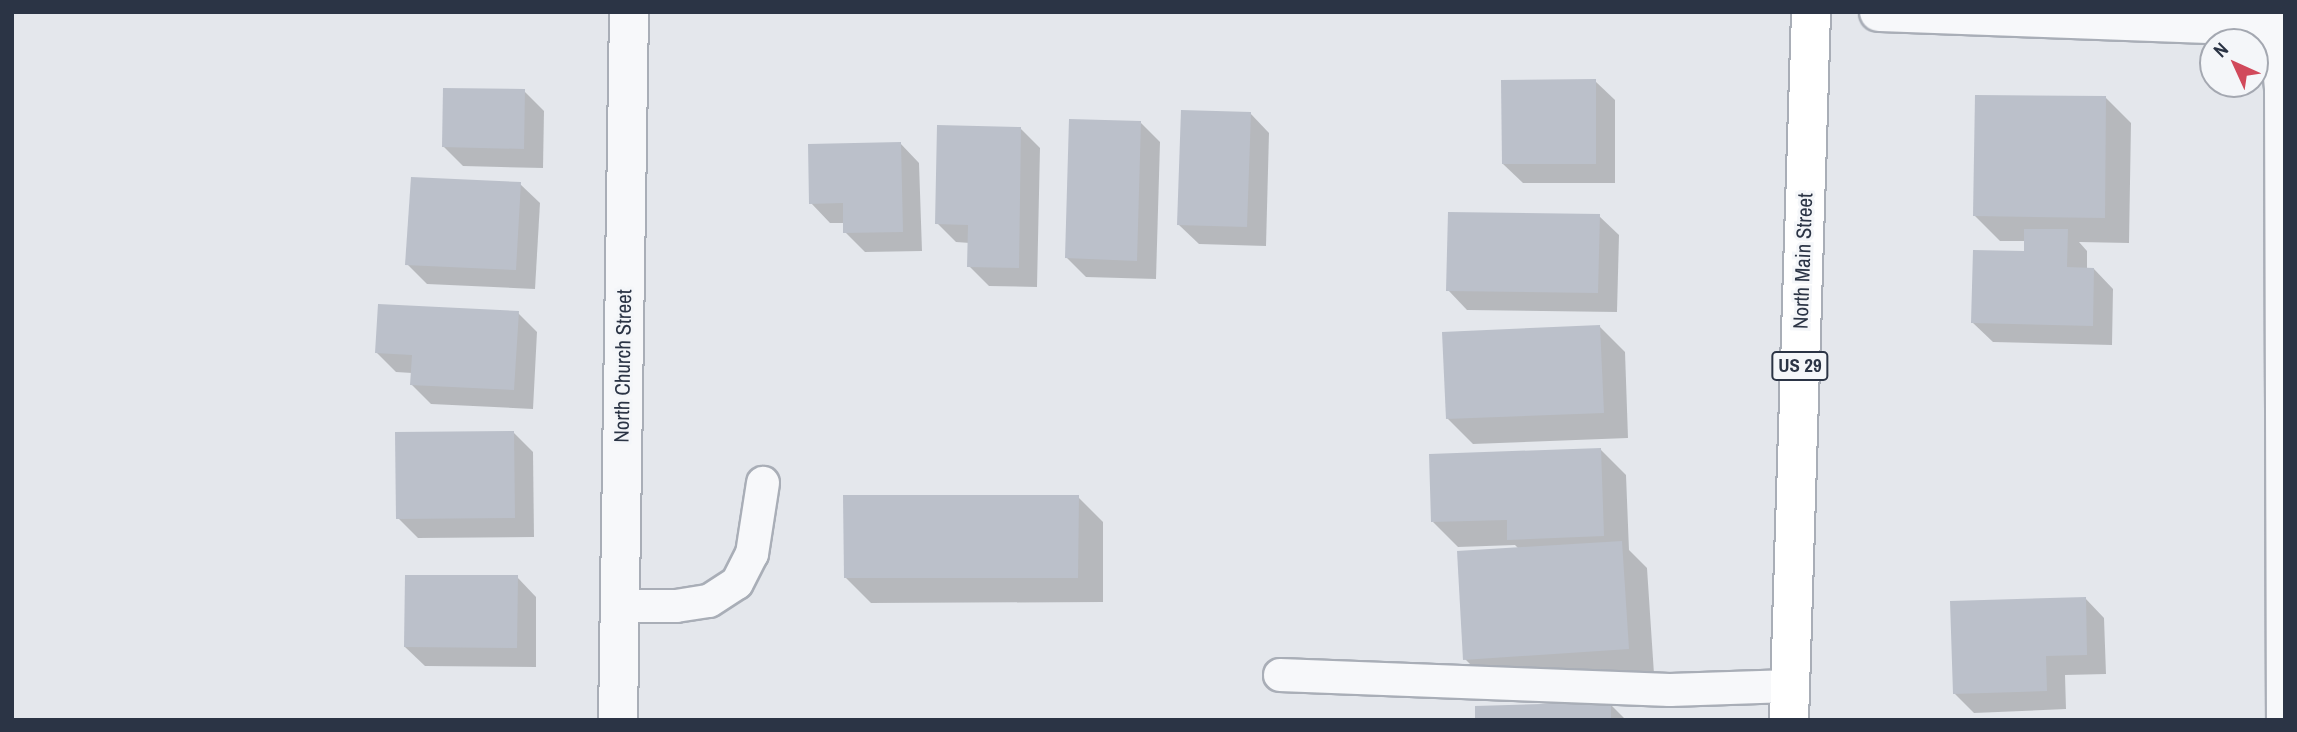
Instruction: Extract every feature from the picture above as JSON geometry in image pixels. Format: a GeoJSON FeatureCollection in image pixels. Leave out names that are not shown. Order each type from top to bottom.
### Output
{"type":"FeatureCollection","features":[{"type":"Feature","properties":{"kind":"main road","name":"North Main Street"},"geometry":{"type":"LineString","coordinates":[[1789,703],[1811,12]]}},
{"type":"Feature","properties":{"kind":"street","name":"North Church Street"},"geometry":{"type":"LineString","coordinates":[[618,720],[629,12]]}},
{"type":"Feature","properties":{"kind":"street"},"geometry":{"type":"LineString","coordinates":[[1879,12],[2225,18],[2280,26]]}},
{"type":"Feature","properties":{"kind":"lane"},"geometry":{"type":"LineString","coordinates":[[2280,26],[2283,720]]}},
{"type":"Feature","properties":{"kind":"lane"},"geometry":{"type":"LineString","coordinates":[[620,606],[676,606],[709,601],[737,583],[752,554],[763,483]]}},
{"type":"Feature","properties":{"kind":"lane"},"geometry":{"type":"LineString","coordinates":[[1280,675],[1670,690],[1789,703]]}},
{"type":"Feature","properties":{"kind":"building"},"geometry":{"type":"Polygon","coordinates":[[[1596,79],[1596,164],[1502,164],[1501,80],[1596,79]]]}},
{"type":"Feature","properties":{"kind":"building"},"geometry":{"type":"Polygon","coordinates":[[[443,88],[525,89],[524,149],[442,147],[443,88]]]}},
{"type":"Feature","properties":{"kind":"building"},"geometry":{"type":"Polygon","coordinates":[[[1975,95],[2106,96],[2105,218],[1973,216],[1975,95]]]}},
{"type":"Feature","properties":{"kind":"building"},"geometry":{"type":"Polygon","coordinates":[[[1181,110],[1251,112],[1247,227],[1177,225],[1181,110]]]}},
{"type":"Feature","properties":{"kind":"building"},"geometry":{"type":"Polygon","coordinates":[[[1069,119],[1141,121],[1137,261],[1065,258],[1069,119]]]}},
{"type":"Feature","properties":{"kind":"building"},"geometry":{"type":"Polygon","coordinates":[[[937,125],[1021,127],[1019,268],[967,267],[968,225],[935,224],[937,125]]]}},
{"type":"Feature","properties":{"kind":"building"},"geometry":{"type":"Polygon","coordinates":[[[901,142],[903,232],[843,233],[843,203],[809,204],[808,144],[901,142]]]}},
{"type":"Feature","properties":{"kind":"building"},"geometry":{"type":"Polygon","coordinates":[[[411,177],[521,182],[516,270],[405,265],[411,177]]]}},
{"type":"Feature","properties":{"kind":"building"},"geometry":{"type":"Polygon","coordinates":[[[1448,212],[1600,214],[1598,293],[1446,291],[1448,212]]]}},
{"type":"Feature","properties":{"kind":"building"},"geometry":{"type":"Polygon","coordinates":[[[2024,229],[2068,229],[2067,267],[2094,268],[2093,326],[1971,323],[1973,250],[2024,251],[2024,229]]]}},
{"type":"Feature","properties":{"kind":"building"},"geometry":{"type":"Polygon","coordinates":[[[378,304],[519,311],[514,390],[410,385],[412,355],[375,353],[378,304]]]}},
{"type":"Feature","properties":{"kind":"building"},"geometry":{"type":"Polygon","coordinates":[[[1600,325],[1604,413],[1446,419],[1442,332],[1600,325]]]}},
{"type":"Feature","properties":{"kind":"building"},"geometry":{"type":"Polygon","coordinates":[[[514,431],[515,518],[396,519],[395,432],[514,431]]]}},
{"type":"Feature","properties":{"kind":"building"},"geometry":{"type":"Polygon","coordinates":[[[1601,448],[1604,536],[1507,540],[1507,520],[1431,522],[1429,454],[1601,448]]]}},
{"type":"Feature","properties":{"kind":"building"},"geometry":{"type":"Polygon","coordinates":[[[843,495],[1079,495],[1078,578],[844,578],[843,495]]]}},
{"type":"Feature","properties":{"kind":"building"},"geometry":{"type":"Polygon","coordinates":[[[1622,541],[1629,649],[1463,660],[1457,551],[1622,541]]]}},
{"type":"Feature","properties":{"kind":"building"},"geometry":{"type":"Polygon","coordinates":[[[405,575],[518,575],[517,648],[404,647],[405,575]]]}},
{"type":"Feature","properties":{"kind":"building"},"geometry":{"type":"Polygon","coordinates":[[[2086,597],[2087,655],[2046,656],[2047,691],[1953,694],[1950,601],[2086,597]]]}},
{"type":"Feature","properties":{"kind":"building"},"geometry":{"type":"Polygon","coordinates":[[[1611,702],[1611,720],[1475,720],[1475,706],[1611,702]]]}}]}
